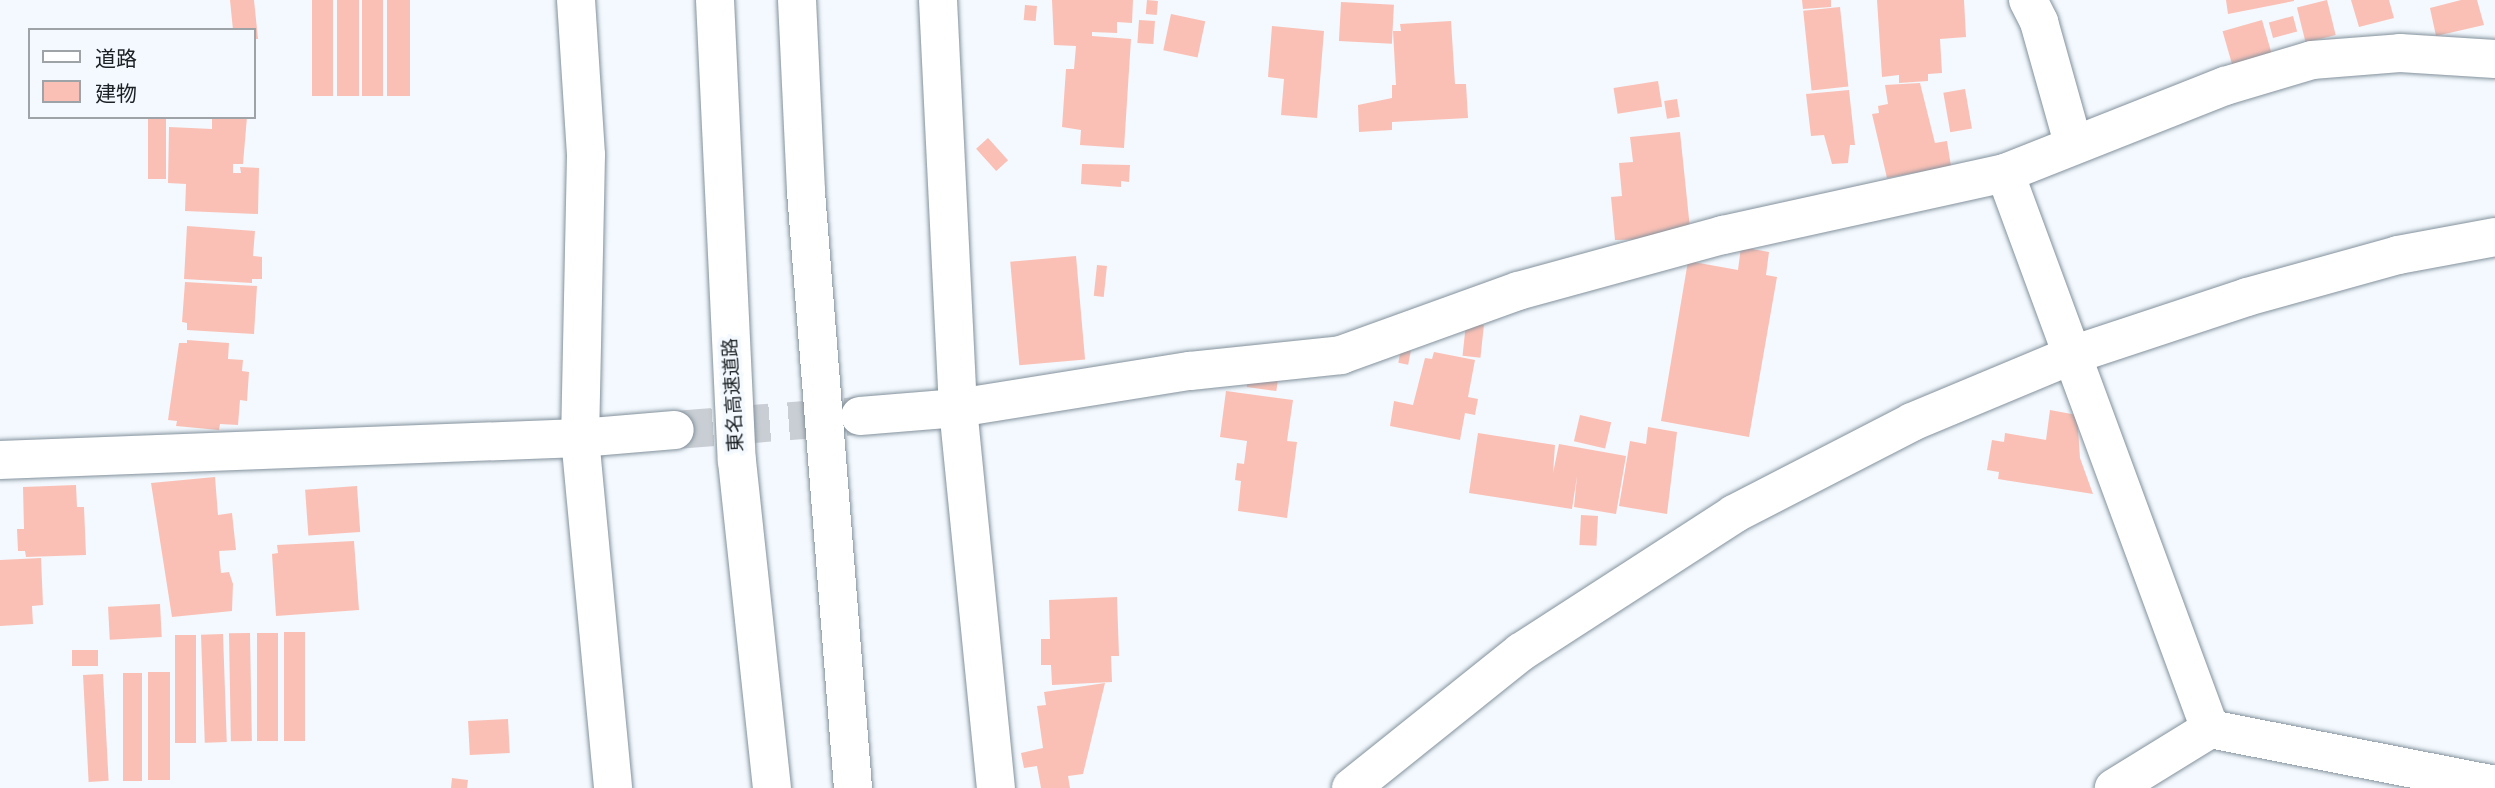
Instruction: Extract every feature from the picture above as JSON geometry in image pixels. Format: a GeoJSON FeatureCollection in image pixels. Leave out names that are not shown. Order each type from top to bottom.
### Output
{"type":"FeatureCollection","features":[{"type":"Feature","properties":{"kind":"main road"},"geometry":{"type":"LineString","coordinates":[[576,0],[586,155],[580,438],[613,788]]}},
{"type":"Feature","properties":{"kind":"main road","name":"東名高速道路"},"geometry":{"type":"LineString","coordinates":[[715,0],[737,461],[772,788]]}},
{"type":"Feature","properties":{"kind":"main road"},"geometry":{"type":"LineString","coordinates":[[797,0],[806,192],[853,788]]}},
{"type":"Feature","properties":{"kind":"main road"},"geometry":{"type":"LineString","coordinates":[[938,0],[958,408],[996,788]]}},
{"type":"Feature","properties":{"kind":"main road"},"geometry":{"type":"LineString","coordinates":[[2028,0],[2039,22],[2073,144]]}},
{"type":"Feature","properties":{"kind":"main road"},"geometry":{"type":"LineString","coordinates":[[860,416],[958,408],[1190,370],[1341,355],[1518,291],[1723,235],[2005,173],[2225,86],[2312,60],[2400,53],[2495,59]]}},
{"type":"Feature","properties":{"kind":"main road"},"geometry":{"type":"LineString","coordinates":[[2005,173],[2210,729]]}},
{"type":"Feature","properties":{"kind":"main road"},"geometry":{"type":"LineString","coordinates":[[1351,788],[1521,652],[1734,514],[1912,422],[2072,355],[2247,297],[2398,255],[2495,237]]}},
{"type":"Feature","properties":{"kind":"main road"},"geometry":{"type":"LineString","coordinates":[[0,460],[580,438],[676,430]]}},
{"type":"Feature","properties":{"kind":"main road"},"geometry":{"type":"LineString","coordinates":[[2114,788],[2210,729],[2495,785]]}},
{"type":"Feature","properties":{"kind":"building"},"geometry":{"type":"Polygon","coordinates":[[[230,0],[254,0],[258,39],[256,28],[233,28],[230,0]]]}},
{"type":"Feature","properties":{"kind":"building"},"geometry":{"type":"Polygon","coordinates":[[[312,0],[333,0],[333,96],[312,96],[312,0]]]}},
{"type":"Feature","properties":{"kind":"building"},"geometry":{"type":"Polygon","coordinates":[[[337,0],[359,0],[359,96],[337,96],[337,0]]]}},
{"type":"Feature","properties":{"kind":"building"},"geometry":{"type":"Polygon","coordinates":[[[362,0],[383,0],[383,96],[362,96],[362,0]]]}},
{"type":"Feature","properties":{"kind":"building"},"geometry":{"type":"Polygon","coordinates":[[[387,0],[410,0],[410,96],[387,96],[387,0]]]}},
{"type":"Feature","properties":{"kind":"building"},"geometry":{"type":"Polygon","coordinates":[[[1052,0],[1133,0],[1132,23],[1117,22],[1117,33],[1092,32],[1092,36],[1131,39],[1124,148],[1080,145],[1081,130],[1062,127],[1066,69],[1074,69],[1076,46],[1054,45],[1052,0]]]}},
{"type":"Feature","properties":{"kind":"building"},"geometry":{"type":"Polygon","coordinates":[[[1147,0],[1158,1],[1157,15],[1146,14],[1147,0]]]}},
{"type":"Feature","properties":{"kind":"building"},"geometry":{"type":"Polygon","coordinates":[[[1802,0],[1831,0],[1831,7],[1803,9],[1802,0]]]}},
{"type":"Feature","properties":{"kind":"building"},"geometry":{"type":"Polygon","coordinates":[[[1877,0],[1964,0],[1966,37],[1940,39],[1942,73],[1928,74],[1928,81],[1899,83],[1899,75],[1882,77],[1877,0]]]}},
{"type":"Feature","properties":{"kind":"building"},"geometry":{"type":"Polygon","coordinates":[[[2226,0],[2294,0],[2294,1],[2228,14],[2226,0]]]}},
{"type":"Feature","properties":{"kind":"building"},"geometry":{"type":"Polygon","coordinates":[[[2327,0],[2336,35],[2306,42],[2297,7],[2327,0]]]}},
{"type":"Feature","properties":{"kind":"building"},"geometry":{"type":"Polygon","coordinates":[[[2351,0],[2389,0],[2394,18],[2359,27],[2351,0]]]}},
{"type":"Feature","properties":{"kind":"building"},"geometry":{"type":"Polygon","coordinates":[[[2461,0],[2477,0],[2484,25],[2436,36],[2430,8],[2461,0]]]}},
{"type":"Feature","properties":{"kind":"building"},"geometry":{"type":"Polygon","coordinates":[[[1341,2],[1394,5],[1392,44],[1339,41],[1341,2]]]}},
{"type":"Feature","properties":{"kind":"building"},"geometry":{"type":"Polygon","coordinates":[[[1025,5],[1037,6],[1036,21],[1024,20],[1025,5]]]}},
{"type":"Feature","properties":{"kind":"building"},"geometry":{"type":"Polygon","coordinates":[[[1840,7],[1848,87],[1812,90],[1803,11],[1840,7]]]}},
{"type":"Feature","properties":{"kind":"building"},"geometry":{"type":"Polygon","coordinates":[[[1171,14],[1205,21],[1198,57],[1163,50],[1171,14]]]}},
{"type":"Feature","properties":{"kind":"building"},"geometry":{"type":"Polygon","coordinates":[[[2293,16],[2297,31],[2273,38],[2269,22],[2293,16]]]}},
{"type":"Feature","properties":{"kind":"building"},"geometry":{"type":"Polygon","coordinates":[[[1139,20],[1155,21],[1153,44],[1137,43],[1139,20]]]}},
{"type":"Feature","properties":{"kind":"building"},"geometry":{"type":"Polygon","coordinates":[[[2262,20],[2272,56],[2233,67],[2223,31],[2262,20]]]}},
{"type":"Feature","properties":{"kind":"building"},"geometry":{"type":"Polygon","coordinates":[[[1451,21],[1455,84],[1466,84],[1468,118],[1392,122],[1392,130],[1359,132],[1358,105],[1392,98],[1392,85],[1396,85],[1393,31],[1401,31],[1400,24],[1451,21]]]}},
{"type":"Feature","properties":{"kind":"building"},"geometry":{"type":"Polygon","coordinates":[[[1272,26],[1324,31],[1317,118],[1281,115],[1284,79],[1268,77],[1272,26]]]}},
{"type":"Feature","properties":{"kind":"building"},"geometry":{"type":"Polygon","coordinates":[[[1658,81],[1662,107],[1618,114],[1614,88],[1658,81]]]}},
{"type":"Feature","properties":{"kind":"building"},"geometry":{"type":"Polygon","coordinates":[[[1920,83],[1935,143],[1947,141],[1951,166],[1887,178],[1872,114],[1879,113],[1878,106],[1888,104],[1885,85],[1920,83]]]}},
{"type":"Feature","properties":{"kind":"building"},"geometry":{"type":"Polygon","coordinates":[[[1965,89],[1972,128],[1950,132],[1943,93],[1965,89]]]}},
{"type":"Feature","properties":{"kind":"building"},"geometry":{"type":"Polygon","coordinates":[[[1849,90],[1855,145],[1850,145],[1848,163],[1832,164],[1824,135],[1811,136],[1806,94],[1849,90]]]}},
{"type":"Feature","properties":{"kind":"building"},"geometry":{"type":"Polygon","coordinates":[[[1677,99],[1680,117],[1667,119],[1664,101],[1677,99]]]}},
{"type":"Feature","properties":{"kind":"building"},"geometry":{"type":"Polygon","coordinates":[[[148,119],[166,119],[166,179],[148,179],[148,119]]]}},
{"type":"Feature","properties":{"kind":"building"},"geometry":{"type":"Polygon","coordinates":[[[212,119],[247,119],[243,164],[233,164],[233,173],[241,173],[240,167],[259,168],[258,214],[185,211],[186,184],[168,183],[169,127],[212,129],[212,119]]]}},
{"type":"Feature","properties":{"kind":"building"},"geometry":{"type":"Polygon","coordinates":[[[1680,132],[1691,238],[1615,240],[1611,197],[1622,196],[1619,163],[1633,162],[1630,137],[1680,132]]]}},
{"type":"Feature","properties":{"kind":"building"},"geometry":{"type":"Polygon","coordinates":[[[988,138],[1008,160],[996,171],[976,149],[988,138]]]}},
{"type":"Feature","properties":{"kind":"building"},"geometry":{"type":"Polygon","coordinates":[[[1082,164],[1130,165],[1129,182],[1121,181],[1121,187],[1081,184],[1082,164]]]}},
{"type":"Feature","properties":{"kind":"building"},"geometry":{"type":"Polygon","coordinates":[[[187,226],[255,231],[253,256],[262,257],[262,279],[252,279],[252,283],[184,279],[187,226]]]}},
{"type":"Feature","properties":{"kind":"building"},"geometry":{"type":"Polygon","coordinates":[[[1741,247],[1769,252],[1766,275],[1777,277],[1749,437],[1661,421],[1688,261],[1738,270],[1741,247]]]}},
{"type":"Feature","properties":{"kind":"building"},"geometry":{"type":"Polygon","coordinates":[[[1076,256],[1085,360],[1019,365],[1010,262],[1076,256]]]}},
{"type":"Feature","properties":{"kind":"building"},"geometry":{"type":"Polygon","coordinates":[[[1097,265],[1107,266],[1104,297],[1094,296],[1097,265]]]}},
{"type":"Feature","properties":{"kind":"building"},"geometry":{"type":"Polygon","coordinates":[[[185,282],[257,286],[254,334],[187,330],[187,323],[182,322],[185,282]]]}},
{"type":"Feature","properties":{"kind":"building"},"geometry":{"type":"Polygon","coordinates":[[[1466,323],[1484,325],[1480,358],[1463,356],[1466,323]]]}},
{"type":"Feature","properties":{"kind":"building"},"geometry":{"type":"Polygon","coordinates":[[[187,340],[229,343],[228,359],[243,360],[242,371],[249,372],[247,401],[240,400],[238,425],[220,424],[219,430],[176,426],[177,421],[168,420],[179,343],[187,343],[187,340]]]}},
{"type":"Feature","properties":{"kind":"building"},"geometry":{"type":"Polygon","coordinates":[[[1401,349],[1411,351],[1408,365],[1398,363],[1401,349]]]}},
{"type":"Feature","properties":{"kind":"building"},"geometry":{"type":"Polygon","coordinates":[[[1434,352],[1475,360],[1468,397],[1478,399],[1475,415],[1465,413],[1460,440],[1390,426],[1394,401],[1413,405],[1425,358],[1432,359],[1434,352]]]}},
{"type":"Feature","properties":{"kind":"building"},"geometry":{"type":"Polygon","coordinates":[[[1248,377],[1278,381],[1276,391],[1247,387],[1248,377]]]}},
{"type":"Feature","properties":{"kind":"building"},"geometry":{"type":"Polygon","coordinates":[[[1226,391],[1293,400],[1287,441],[1297,442],[1287,518],[1238,511],[1241,481],[1235,480],[1237,463],[1244,464],[1247,441],[1220,437],[1226,391]]]}},
{"type":"Feature","properties":{"kind":"building"},"geometry":{"type":"Polygon","coordinates":[[[2050,410],[2077,415],[2080,458],[2093,494],[1998,479],[1999,472],[1987,470],[1992,440],[2004,442],[2005,433],[2046,440],[2050,410]]]}},
{"type":"Feature","properties":{"kind":"building"},"geometry":{"type":"Polygon","coordinates":[[[1580,415],[1611,422],[1605,449],[1574,441],[1580,415]]]}},
{"type":"Feature","properties":{"kind":"building"},"geometry":{"type":"Polygon","coordinates":[[[1648,427],[1677,432],[1667,514],[1619,506],[1630,441],[1646,444],[1648,427]]]}},
{"type":"Feature","properties":{"kind":"building"},"geometry":{"type":"Polygon","coordinates":[[[1478,433],[1555,445],[1553,473],[1559,444],[1626,456],[1616,514],[1574,507],[1577,476],[1572,509],[1469,493],[1478,433]]]}},
{"type":"Feature","properties":{"kind":"building"},"geometry":{"type":"Polygon","coordinates":[[[215,477],[218,515],[232,513],[236,550],[219,551],[221,573],[229,572],[233,584],[232,611],[172,617],[151,483],[215,477]]]}},
{"type":"Feature","properties":{"kind":"building"},"geometry":{"type":"Polygon","coordinates":[[[76,485],[77,507],[84,507],[86,555],[26,557],[25,551],[18,551],[17,529],[24,529],[23,487],[76,485]]]}},
{"type":"Feature","properties":{"kind":"building"},"geometry":{"type":"Polygon","coordinates":[[[357,486],[360,532],[308,536],[305,490],[357,486]]]}},
{"type":"Feature","properties":{"kind":"building"},"geometry":{"type":"Polygon","coordinates":[[[1581,515],[1598,516],[1596,546],[1579,545],[1581,515]]]}},
{"type":"Feature","properties":{"kind":"building"},"geometry":{"type":"Polygon","coordinates":[[[354,541],[359,610],[276,616],[272,554],[278,553],[277,545],[354,541]]]}},
{"type":"Feature","properties":{"kind":"building"},"geometry":{"type":"Polygon","coordinates":[[[41,558],[43,605],[32,606],[33,624],[0,626],[0,560],[41,558]]]}},
{"type":"Feature","properties":{"kind":"building"},"geometry":{"type":"Polygon","coordinates":[[[1117,597],[1119,656],[1111,656],[1112,682],[1052,685],[1051,665],[1041,665],[1041,639],[1050,639],[1049,600],[1117,597]]]}},
{"type":"Feature","properties":{"kind":"building"},"geometry":{"type":"Polygon","coordinates":[[[160,604],[162,637],[110,640],[108,607],[160,604]]]}},
{"type":"Feature","properties":{"kind":"building"},"geometry":{"type":"Polygon","coordinates":[[[284,632],[305,632],[305,741],[284,741],[284,632]]]}},
{"type":"Feature","properties":{"kind":"building"},"geometry":{"type":"Polygon","coordinates":[[[229,633],[250,633],[252,741],[231,741],[229,633]]]}},
{"type":"Feature","properties":{"kind":"building"},"geometry":{"type":"Polygon","coordinates":[[[257,633],[278,633],[278,741],[257,741],[257,633]]]}},
{"type":"Feature","properties":{"kind":"building"},"geometry":{"type":"Polygon","coordinates":[[[223,634],[227,742],[205,743],[201,635],[223,634]]]}},
{"type":"Feature","properties":{"kind":"building"},"geometry":{"type":"Polygon","coordinates":[[[175,635],[196,635],[196,743],[175,743],[175,635]]]}},
{"type":"Feature","properties":{"kind":"building"},"geometry":{"type":"Polygon","coordinates":[[[72,650],[98,650],[98,666],[72,666],[72,650]]]}},
{"type":"Feature","properties":{"kind":"building"},"geometry":{"type":"Polygon","coordinates":[[[148,672],[170,672],[170,780],[148,780],[148,672]]]}},
{"type":"Feature","properties":{"kind":"building"},"geometry":{"type":"Polygon","coordinates":[[[123,673],[142,673],[142,781],[123,781],[123,673]]]}},
{"type":"Feature","properties":{"kind":"building"},"geometry":{"type":"Polygon","coordinates":[[[103,674],[109,781],[89,782],[83,675],[103,674]]]}},
{"type":"Feature","properties":{"kind":"building"},"geometry":{"type":"Polygon","coordinates":[[[1105,683],[1083,774],[1068,776],[1070,788],[1041,788],[1037,766],[1024,768],[1021,753],[1043,748],[1037,706],[1046,705],[1044,692],[1105,683]]]}},
{"type":"Feature","properties":{"kind":"building"},"geometry":{"type":"Polygon","coordinates":[[[508,719],[510,753],[470,755],[468,721],[508,719]]]}},
{"type":"Feature","properties":{"kind":"building"},"geometry":{"type":"Polygon","coordinates":[[[452,778],[468,780],[467,788],[451,788],[452,778]]]}},
{"type":"Feature","properties":{"kind":"tunnel"},"geometry":{"type":"LineString","coordinates":[[675,430],[858,416]]}}]}
